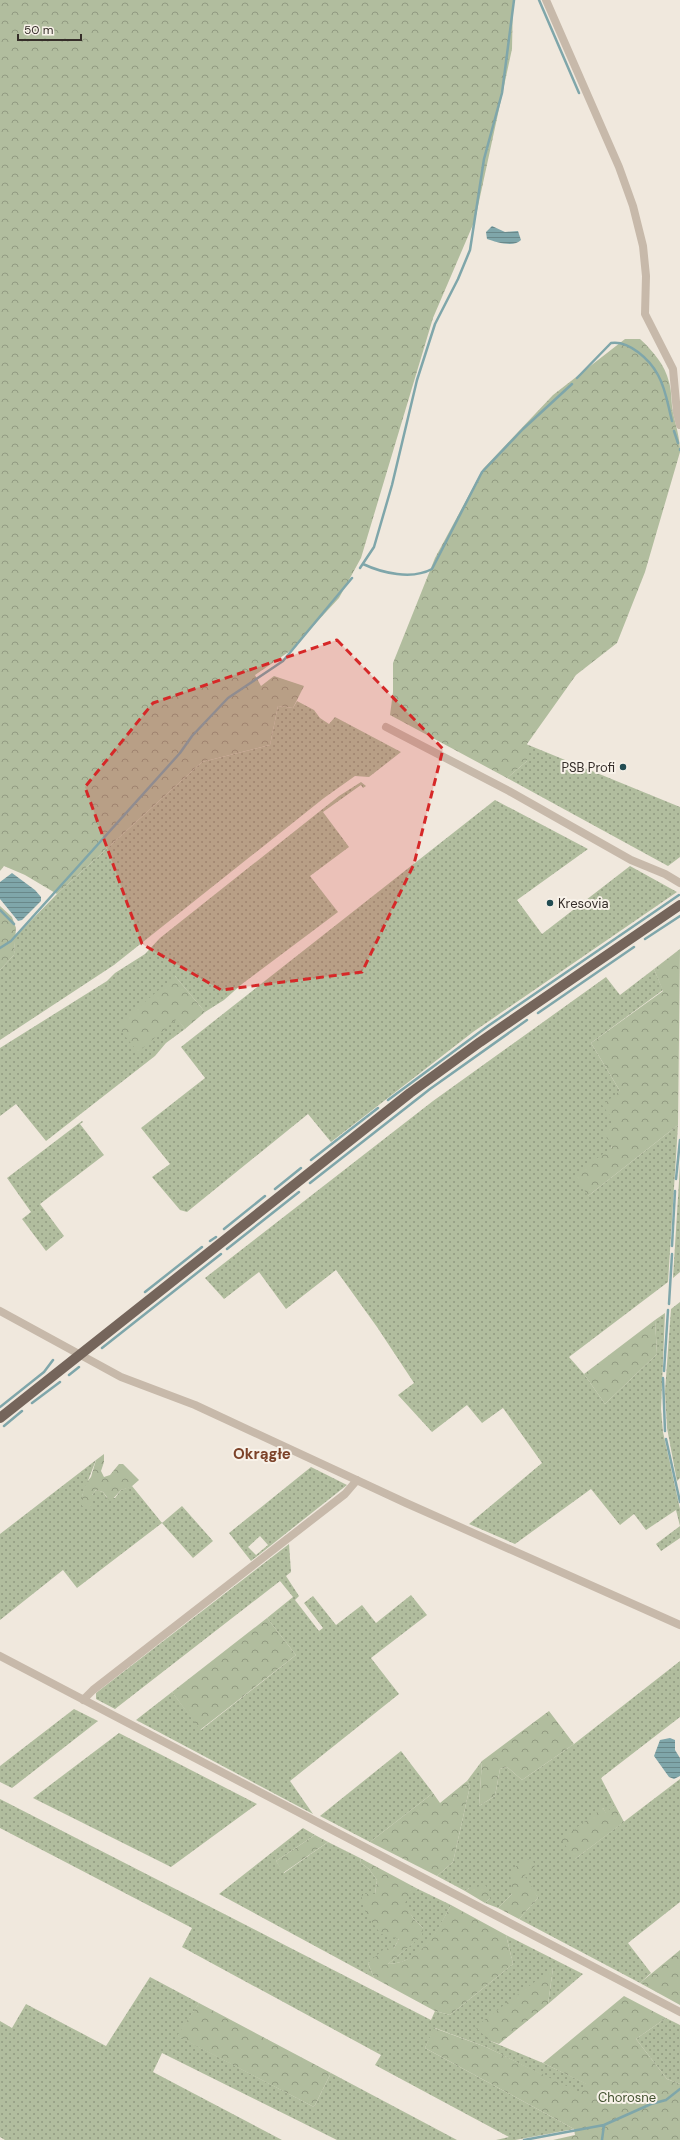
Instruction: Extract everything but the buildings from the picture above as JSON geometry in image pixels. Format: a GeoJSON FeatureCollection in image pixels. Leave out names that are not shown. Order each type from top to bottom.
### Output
{"type":"FeatureCollection","features":[{"type":"Feature","properties":{"kind":"main road"},"geometry":{"type":"LineString","coordinates":[[0,1418],[426,1082],[486,1038],[680,905]]}},
{"type":"Feature","properties":{"kind":"street"},"geometry":{"type":"LineString","coordinates":[[546,0],[619,167],[633,206],[643,246],[646,276],[646,314],[673,368],[677,413],[680,425]]}},
{"type":"Feature","properties":{"kind":"street"},"geometry":{"type":"LineString","coordinates":[[386,727],[509,791],[631,860],[665,874],[680,883]]}},
{"type":"Feature","properties":{"kind":"street"},"geometry":{"type":"LineString","coordinates":[[0,1311],[121,1377],[188,1402],[680,1626]]}},
{"type":"Feature","properties":{"kind":"street"},"geometry":{"type":"LineString","coordinates":[[83,1700],[93,1690],[345,1494],[357,1480]]}},
{"type":"Feature","properties":{"kind":"street"},"geometry":{"type":"LineString","coordinates":[[0,1656],[680,2012]]}},
{"type":"Feature","properties":{"kind":"highlighted area"},"geometry":{"type":"Polygon","coordinates":[[[337,640],[443,749],[414,864],[362,972],[221,990],[142,944],[85,787],[153,703],[337,640]]]}},
{"type":"Feature","properties":{"kind":"green space"},"geometry":{"type":"Polygon","coordinates":[[[0,0],[513,0],[512,49],[475,220],[433,318],[361,558],[339,598],[290,651],[255,675],[261,686],[274,676],[304,686],[293,708],[278,706],[270,745],[202,762],[57,894],[25,875],[4,866],[0,871],[0,0]]]}},
{"type":"Feature","properties":{"kind":"green space"},"geometry":{"type":"Polygon","coordinates":[[[625,339],[640,339],[654,353],[665,370],[670,386],[672,409],[679,437],[680,452],[645,572],[617,643],[576,675],[527,744],[527,761],[507,778],[390,715],[393,692],[393,663],[435,558],[483,469],[553,395],[625,339]]]}},
{"type":"Feature","properties":{"kind":"green space"},"geometry":{"type":"Polygon","coordinates":[[[297,701],[314,710],[320,718],[329,724],[335,717],[401,752],[369,777],[355,776],[324,798],[114,965],[0,1040],[0,970],[14,955],[15,937],[57,894],[202,762],[270,745],[278,706],[293,708],[297,701]]]}},
{"type":"Feature","properties":{"kind":"green space"},"geometry":{"type":"Polygon","coordinates":[[[526,744],[680,807],[680,857],[668,866],[507,778],[527,761],[526,744]]]}},
{"type":"Feature","properties":{"kind":"green space"},"geometry":{"type":"Polygon","coordinates":[[[361,782],[366,786],[363,788],[361,785],[323,812],[349,847],[310,876],[338,912],[242,984],[224,1000],[205,1012],[175,976],[177,1018],[185,1029],[166,1043],[155,1056],[46,1141],[16,1104],[0,1116],[0,1048],[107,981],[115,973],[145,954],[160,938],[339,796],[361,782]]]}},
{"type":"Feature","properties":{"kind":"green space"},"geometry":{"type":"Polygon","coordinates":[[[495,800],[588,849],[517,900],[542,934],[630,866],[677,892],[473,1032],[331,1142],[308,1114],[187,1212],[180,1210],[152,1177],[170,1164],[141,1128],[205,1078],[181,1047],[495,800]]]}},
{"type":"Feature","properties":{"kind":"green space"},"geometry":{"type":"Polygon","coordinates":[[[0,906],[12,917],[16,928],[14,955],[0,970],[0,906]]]}},
{"type":"Feature","properties":{"kind":"green space"},"geometry":{"type":"Polygon","coordinates":[[[680,949],[678,1125],[588,1196],[575,1175],[612,1147],[603,1131],[615,1122],[602,1105],[620,1091],[591,1043],[663,991],[654,969],[680,949]]]}},
{"type":"Feature","properties":{"kind":"green space"},"geometry":{"type":"Polygon","coordinates":[[[654,969],[663,990],[591,1043],[620,1091],[612,1146],[588,1196],[678,1125],[668,1282],[569,1357],[584,1374],[605,1404],[657,1354],[655,1320],[665,1313],[661,1409],[663,1432],[680,1509],[680,1526],[676,1510],[646,1530],[634,1514],[620,1525],[591,1489],[515,1544],[469,1524],[542,1463],[503,1408],[482,1423],[467,1405],[432,1432],[398,1395],[414,1383],[377,1327],[336,1270],[286,1309],[259,1272],[224,1299],[205,1278],[433,1101],[606,977],[620,995],[654,969]]]}},
{"type":"Feature","properties":{"kind":"green space"},"geometry":{"type":"Polygon","coordinates":[[[175,976],[205,1012],[185,1029],[177,1019],[138,1052],[117,1026],[175,976]]]}},
{"type":"Feature","properties":{"kind":"green space"},"geometry":{"type":"Polygon","coordinates":[[[82,1121],[83,1122],[80,1124],[104,1155],[40,1204],[64,1236],[46,1251],[22,1219],[31,1212],[7,1178],[82,1121]]]}},
{"type":"Feature","properties":{"kind":"green space"},"geometry":{"type":"Polygon","coordinates":[[[680,1165],[680,1272],[673,1278],[680,1165]]]}},
{"type":"Feature","properties":{"kind":"green space"},"geometry":{"type":"Polygon","coordinates":[[[680,1302],[680,1478],[677,1481],[667,1428],[665,1391],[671,1309],[680,1302]]]}},
{"type":"Feature","properties":{"kind":"green space"},"geometry":{"type":"Polygon","coordinates":[[[655,1320],[657,1354],[605,1404],[584,1374],[655,1320]]]}},
{"type":"Feature","properties":{"kind":"green space"},"geometry":{"type":"Polygon","coordinates":[[[104,1454],[104,1462],[101,1471],[104,1477],[110,1475],[119,1464],[123,1464],[139,1480],[131,1487],[121,1490],[112,1500],[109,1500],[103,1492],[96,1490],[92,1495],[92,1505],[88,1510],[82,1506],[82,1496],[86,1483],[91,1477],[96,1460],[104,1454]]]}},
{"type":"Feature","properties":{"kind":"green space"},"geometry":{"type":"Polygon","coordinates":[[[96,1460],[82,1496],[92,1505],[92,1495],[96,1490],[103,1492],[107,1498],[115,1498],[121,1490],[132,1486],[162,1523],[77,1588],[63,1570],[0,1620],[0,1534],[96,1460]]]}},
{"type":"Feature","properties":{"kind":"green space"},"geometry":{"type":"Polygon","coordinates":[[[311,1467],[347,1485],[251,1561],[229,1533],[311,1467]],[[260,1536],[248,1547],[256,1555],[268,1545],[260,1536]]]}},
{"type":"Feature","properties":{"kind":"green space"},"geometry":{"type":"Polygon","coordinates":[[[182,1506],[213,1541],[193,1558],[162,1523],[182,1506]]]}},
{"type":"Feature","properties":{"kind":"green space"},"geometry":{"type":"Polygon","coordinates":[[[680,1526],[680,1538],[661,1551],[656,1544],[680,1526]]]}},
{"type":"Feature","properties":{"kind":"green space"},"geometry":{"type":"Polygon","coordinates":[[[289,1544],[291,1572],[286,1576],[299,1596],[295,1600],[319,1631],[323,1628],[304,1603],[313,1596],[336,1625],[362,1605],[376,1623],[411,1595],[427,1615],[371,1658],[399,1694],[290,1781],[313,1814],[136,1720],[172,1692],[201,1730],[296,1655],[267,1618],[293,1597],[280,1581],[115,1709],[96,1699],[96,1693],[289,1544]]]}},
{"type":"Feature","properties":{"kind":"green space"},"geometry":{"type":"Polygon","coordinates":[[[267,1618],[296,1655],[200,1730],[172,1692],[267,1618]]]}},
{"type":"Feature","properties":{"kind":"green space"},"geometry":{"type":"Polygon","coordinates":[[[680,1661],[680,1717],[601,1778],[615,1805],[606,1814],[603,1808],[575,1859],[680,1779],[680,1902],[628,1943],[651,1973],[640,1983],[519,1919],[538,1898],[523,1876],[532,1858],[512,1894],[498,1908],[485,1903],[490,1898],[469,1888],[465,1891],[437,1876],[453,1862],[470,1786],[467,1781],[482,1761],[479,1806],[495,1796],[500,1769],[507,1767],[522,1780],[574,1744],[680,1661]]]}},
{"type":"Feature","properties":{"kind":"green space"},"geometry":{"type":"Polygon","coordinates":[[[74,1709],[98,1721],[12,1788],[0,1782],[0,1766],[74,1709]]]}},
{"type":"Feature","properties":{"kind":"green space"},"geometry":{"type":"Polygon","coordinates":[[[549,1711],[574,1744],[522,1780],[507,1767],[500,1769],[495,1796],[479,1806],[482,1761],[549,1711]]]}},
{"type":"Feature","properties":{"kind":"green space"},"geometry":{"type":"Polygon","coordinates":[[[119,1733],[257,1804],[171,1867],[33,1798],[119,1733]]]}},
{"type":"Feature","properties":{"kind":"green space"},"geometry":{"type":"Polygon","coordinates":[[[401,1751],[433,1793],[370,1842],[320,1816],[401,1751]]]}},
{"type":"Feature","properties":{"kind":"green space"},"geometry":{"type":"Polygon","coordinates":[[[467,1781],[470,1786],[453,1862],[437,1876],[370,1842],[433,1793],[440,1803],[467,1781]]]}},
{"type":"Feature","properties":{"kind":"green space"},"geometry":{"type":"Polygon","coordinates":[[[0,1799],[431,2020],[435,2011],[450,2015],[513,1964],[506,1935],[583,1974],[548,2004],[553,1968],[490,2041],[543,2063],[587,2084],[579,2093],[486,2047],[435,2028],[425,2048],[574,2129],[515,2140],[496,2140],[509,2137],[375,2065],[381,2055],[182,1947],[192,1928],[0,1828],[0,1799]]]}},
{"type":"Feature","properties":{"kind":"green space"},"geometry":{"type":"Polygon","coordinates":[[[615,1805],[624,1822],[575,1859],[561,1839],[603,1808],[606,1813],[615,1805]]]}},
{"type":"Feature","properties":{"kind":"green space"},"geometry":{"type":"Polygon","coordinates":[[[303,1828],[315,1835],[276,1861],[284,1873],[328,1842],[360,1858],[361,1863],[369,1869],[377,1880],[375,1894],[362,1894],[399,1939],[394,1948],[368,1963],[374,1978],[219,1894],[303,1828]]]}},
{"type":"Feature","properties":{"kind":"green space"},"geometry":{"type":"Polygon","coordinates":[[[315,1835],[328,1842],[283,1873],[276,1861],[315,1835]]]}},
{"type":"Feature","properties":{"kind":"green space"},"geometry":{"type":"Polygon","coordinates":[[[360,1858],[418,1889],[412,1892],[405,1903],[413,1918],[423,1928],[422,1936],[388,1964],[400,1962],[419,1952],[434,1935],[451,1905],[506,1935],[513,1964],[450,2015],[435,2011],[374,1978],[368,1963],[384,1949],[394,1948],[399,1939],[381,1934],[366,1914],[361,1894],[375,1894],[377,1880],[369,1869],[361,1863],[360,1858]]]}},
{"type":"Feature","properties":{"kind":"green space"},"geometry":{"type":"Polygon","coordinates":[[[532,1858],[535,1866],[524,1876],[528,1880],[538,1898],[519,1919],[498,1908],[512,1894],[510,1872],[520,1863],[532,1858]]]}},
{"type":"Feature","properties":{"kind":"green space"},"geometry":{"type":"Polygon","coordinates":[[[485,1885],[488,1889],[490,1898],[485,1903],[465,1891],[469,1888],[485,1885]]]}},
{"type":"Feature","properties":{"kind":"green space"},"geometry":{"type":"Polygon","coordinates":[[[418,1889],[451,1905],[434,1935],[419,1952],[400,1962],[388,1964],[413,1943],[423,1928],[413,1918],[404,1903],[412,1891],[418,1889]]]}},
{"type":"Feature","properties":{"kind":"green space"},"geometry":{"type":"Polygon","coordinates":[[[680,1950],[680,2005],[640,1983],[680,1950]]]}},
{"type":"Feature","properties":{"kind":"green space"},"geometry":{"type":"Polygon","coordinates":[[[553,1968],[548,2004],[499,2044],[490,2041],[475,2027],[553,1968]]]}},
{"type":"Feature","properties":{"kind":"green space"},"geometry":{"type":"Polygon","coordinates":[[[150,1977],[199,2003],[178,2036],[314,2107],[331,2073],[457,2140],[337,2140],[162,2053],[153,2072],[282,2140],[5,2140],[0,2137],[0,2021],[12,2028],[26,2004],[106,2046],[150,1977]]]}},
{"type":"Feature","properties":{"kind":"green space","name":"Chorosne"},"geometry":{"type":"Polygon","coordinates":[[[624,1996],[666,2018],[636,2039],[667,2079],[680,2084],[680,2140],[553,2140],[575,2135],[574,2129],[425,2048],[434,2028],[486,2047],[579,2092],[586,2084],[543,2063],[624,1996]]]}},
{"type":"Feature","properties":{"kind":"green space"},"geometry":{"type":"Polygon","coordinates":[[[199,2003],[331,2073],[314,2107],[177,2036],[199,2003]]]}},
{"type":"Feature","properties":{"kind":"green space"},"geometry":{"type":"Polygon","coordinates":[[[666,2018],[680,2025],[680,2084],[667,2079],[636,2039],[666,2018]]]}},
{"type":"Feature","properties":{"kind":"water"},"geometry":{"type":"Polygon","coordinates":[[[492,226],[505,232],[518,231],[521,240],[514,244],[510,244],[487,239],[486,232],[492,226]]]}},
{"type":"Feature","properties":{"kind":"water"},"geometry":{"type":"Polygon","coordinates":[[[12,873],[35,890],[41,897],[41,901],[22,920],[18,921],[0,899],[0,882],[12,873]]]}},
{"type":"Feature","properties":{"kind":"water"},"geometry":{"type":"Polygon","coordinates":[[[670,1738],[675,1740],[675,1750],[680,1758],[680,1776],[674,1779],[669,1777],[654,1756],[660,1740],[670,1738]]]}},
{"type":"Feature","properties":{"kind":"waterway"},"geometry":{"type":"LineString","coordinates":[[360,568],[374,547],[392,485],[417,380],[435,324],[458,279],[470,250],[484,159],[502,93],[514,0]]}},
{"type":"Feature","properties":{"kind":"waterway"},"geometry":{"type":"LineString","coordinates":[[539,0],[579,93]]}},
{"type":"Feature","properties":{"kind":"waterway"},"geometry":{"type":"LineString","coordinates":[[577,378],[611,343],[618,343],[632,348],[650,363],[658,375],[663,386],[672,421]]}},
{"type":"Feature","properties":{"kind":"waterway"},"geometry":{"type":"LineString","coordinates":[[363,564],[379,570],[406,575],[432,569],[482,472],[523,429],[572,384]]}},
{"type":"Feature","properties":{"kind":"waterway"},"geometry":{"type":"LineString","coordinates":[[674,431],[678,443]]}},
{"type":"Feature","properties":{"kind":"waterway"},"geometry":{"type":"LineString","coordinates":[[0,948],[11,941],[180,753],[192,736],[228,698],[283,661],[352,578]]}},
{"type":"Feature","properties":{"kind":"waterway"},"geometry":{"type":"LineString","coordinates":[[388,1100],[488,1026],[679,895]]}},
{"type":"Feature","properties":{"kind":"waterway"},"geometry":{"type":"LineString","coordinates":[[0,910],[14,924]]}},
{"type":"Feature","properties":{"kind":"waterway"},"geometry":{"type":"LineString","coordinates":[[645,939],[680,916]]}},
{"type":"Feature","properties":{"kind":"waterway"},"geometry":{"type":"LineString","coordinates":[[538,1013],[634,947]]}},
{"type":"Feature","properties":{"kind":"waterway"},"geometry":{"type":"LineString","coordinates":[[310,1183],[430,1089],[527,1020]]}},
{"type":"Feature","properties":{"kind":"waterway"},"geometry":{"type":"LineString","coordinates":[[311,1160],[378,1108]]}},
{"type":"Feature","properties":{"kind":"waterway"},"geometry":{"type":"LineString","coordinates":[[676,1179],[680,1140]]}},
{"type":"Feature","properties":{"kind":"waterway"},"geometry":{"type":"LineString","coordinates":[[275,1189],[301,1168]]}},
{"type":"Feature","properties":{"kind":"waterway"},"geometry":{"type":"LineString","coordinates":[[672,1246],[675,1191]]}},
{"type":"Feature","properties":{"kind":"waterway"},"geometry":{"type":"LineString","coordinates":[[227,1249],[299,1192]]}},
{"type":"Feature","properties":{"kind":"waterway"},"geometry":{"type":"LineString","coordinates":[[224,1229],[265,1196]]}},
{"type":"Feature","properties":{"kind":"waterway"},"geometry":{"type":"LineString","coordinates":[[210,1241],[216,1237]]}},
{"type":"Feature","properties":{"kind":"waterway"},"geometry":{"type":"LineString","coordinates":[[145,1292],[202,1247]]}},
{"type":"Feature","properties":{"kind":"waterway"},"geometry":{"type":"LineString","coordinates":[[102,1348],[221,1254]]}},
{"type":"Feature","properties":{"kind":"waterway"},"geometry":{"type":"LineString","coordinates":[[669,1304],[672,1254]]}},
{"type":"Feature","properties":{"kind":"waterway"},"geometry":{"type":"LineString","coordinates":[[664,1371],[668,1310]]}},
{"type":"Feature","properties":{"kind":"waterway"},"geometry":{"type":"LineString","coordinates":[[0,1407],[44,1372],[53,1360]]}},
{"type":"Feature","properties":{"kind":"waterway"},"geometry":{"type":"LineString","coordinates":[[69,1375],[79,1367]]}},
{"type":"Feature","properties":{"kind":"waterway"},"geometry":{"type":"LineString","coordinates":[[663,1378],[665,1431]]}},
{"type":"Feature","properties":{"kind":"waterway"},"geometry":{"type":"LineString","coordinates":[[32,1403],[60,1382]]}},
{"type":"Feature","properties":{"kind":"waterway"},"geometry":{"type":"LineString","coordinates":[[4,1426],[22,1411]]}},
{"type":"Feature","properties":{"kind":"waterway"},"geometry":{"type":"LineString","coordinates":[[666,1439],[680,1502]]}},
{"type":"Feature","properties":{"kind":"waterway"},"geometry":{"type":"LineString","coordinates":[[602,2140],[604,2125],[651,2104],[666,2100],[680,2089]]}},
{"type":"Feature","properties":{"kind":"waterway"},"geometry":{"type":"LineString","coordinates":[[524,2140],[604,2125]]}},
{"type":"Feature","properties":{"kind":"place","name":"PSB Profi"},"geometry":{"type":"Point","coordinates":[623,767]}},
{"type":"Feature","properties":{"kind":"place","name":"Kresovia"},"geometry":{"type":"Point","coordinates":[550,903]}},
{"type":"Feature","properties":{"kind":"district","name":"Okrągłe"},"geometry":{"type":"Point","coordinates":[262,1454]}}]}
